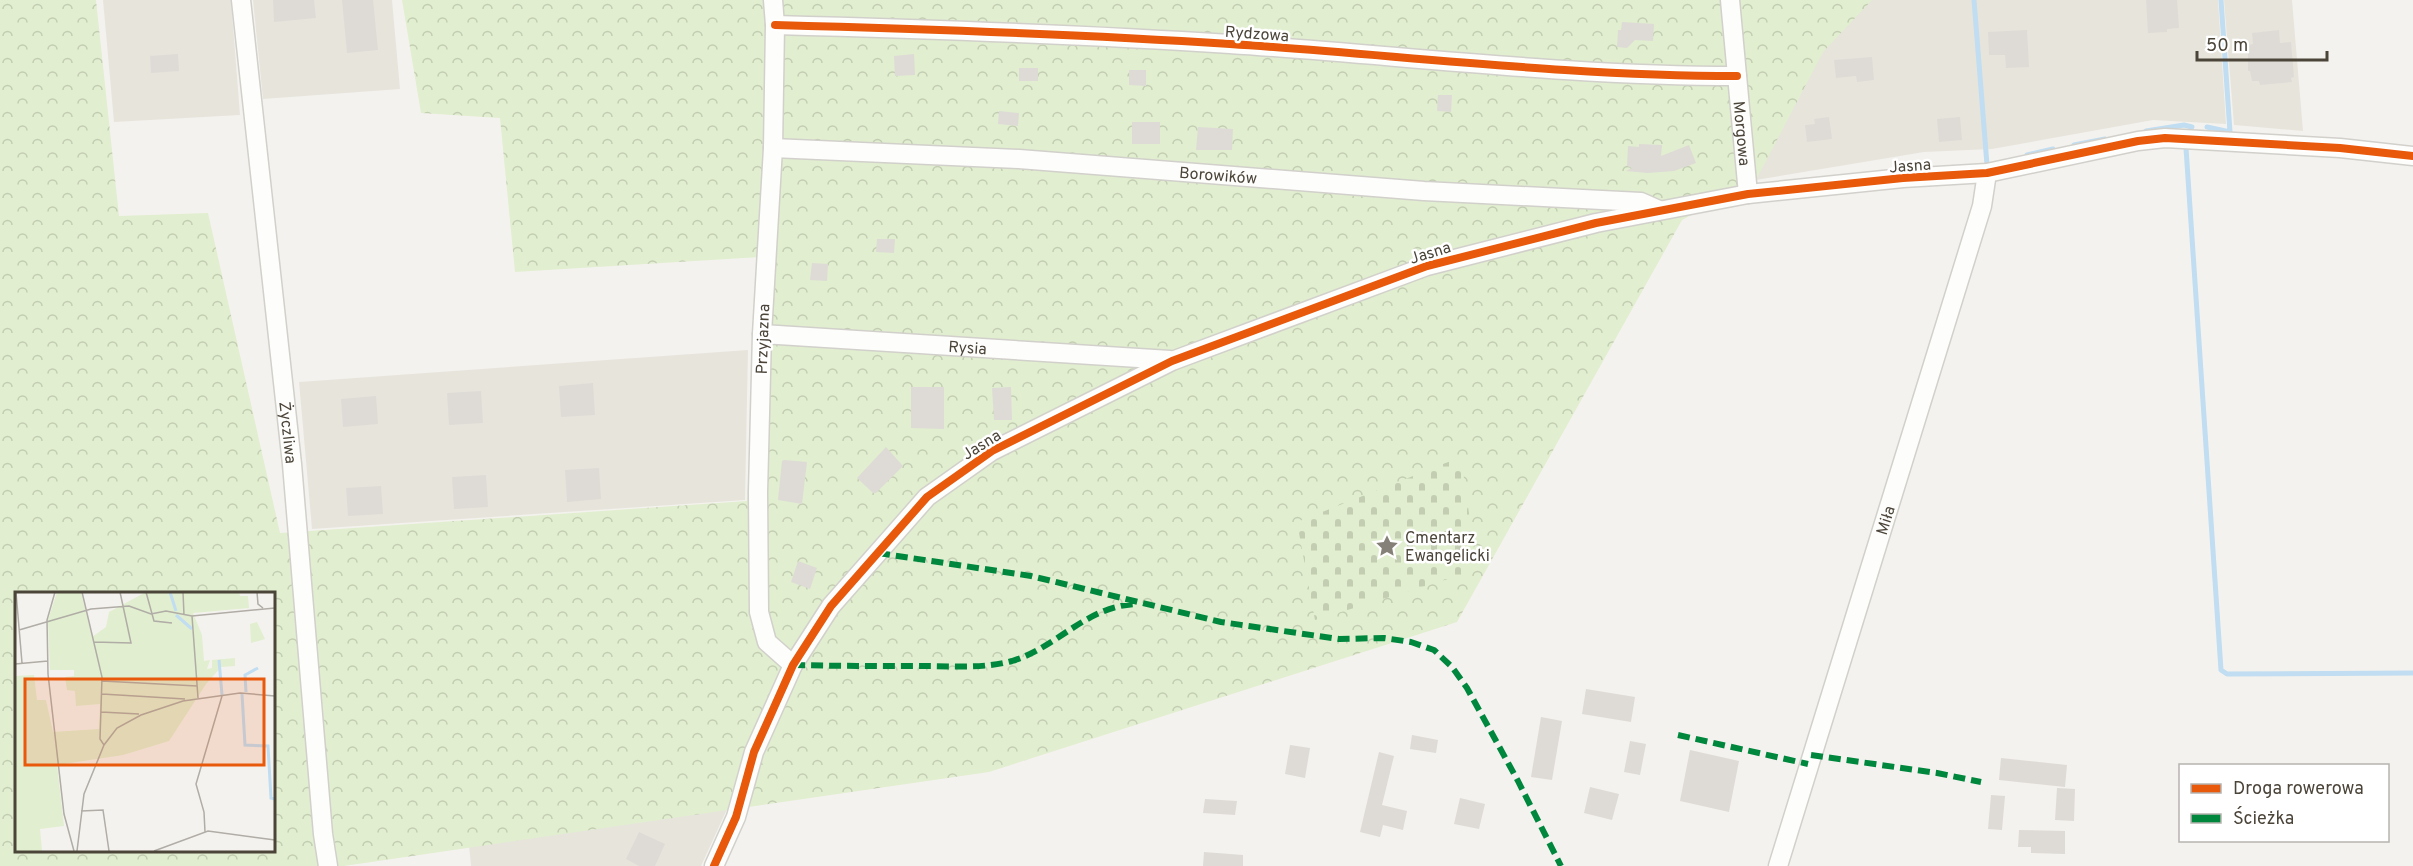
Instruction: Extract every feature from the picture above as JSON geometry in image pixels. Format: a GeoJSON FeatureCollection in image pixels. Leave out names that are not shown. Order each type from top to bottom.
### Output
{"type":"FeatureCollection","features":[{"type":"Feature","properties":{"kind":"street","name":"Życzliwa"},"geometry":{"type":"LineString","coordinates":[[242,0],[292,464],[323,834],[328,866]]}},
{"type":"Feature","properties":{"kind":"street","name":"Przyjazna"},"geometry":{"type":"LineString","coordinates":[[773,0],[775,25],[773,147],[762,334],[758,492],[759,612],[767,642],[793,665]]}},
{"type":"Feature","properties":{"kind":"street","name":"Morgowa"},"geometry":{"type":"LineString","coordinates":[[1730,0],[1748,194]]}},
{"type":"Feature","properties":{"kind":"street","name":"Rydzowa"},"geometry":{"type":"LineString","coordinates":[[775,25],[1046,34],[1231,44],[1476,65],[1737,75]]}},
{"type":"Feature","properties":{"kind":"street","name":"Jasna"},"geometry":{"type":"LineString","coordinates":[[714,866],[736,818],[754,752],[793,665],[831,606],[927,497],[992,451],[1172,361],[1427,266],[1596,223],[1748,194],[1903,178],[1987,173],[2138,141],[2165,138],[2340,148],[2413,156]]}},
{"type":"Feature","properties":{"kind":"street","name":"Borowików"},"geometry":{"type":"LineString","coordinates":[[773,147],[1019,159],[1424,191],[1641,202],[1660,210]]}},
{"type":"Feature","properties":{"kind":"street","name":"Miła"},"geometry":{"type":"LineString","coordinates":[[1778,866],[1982,206],[1987,173]]}},
{"type":"Feature","properties":{"kind":"street","name":"Rysia"},"geometry":{"type":"LineString","coordinates":[[762,334],[1172,361]]}},
{"type":"Feature","properties":{"kind":"shaded area"},"geometry":{"type":"Polygon","coordinates":[[[103,0],[231,0],[240,115],[114,122],[103,0]]]}},
{"type":"Feature","properties":{"kind":"shaded area"},"geometry":{"type":"Polygon","coordinates":[[[253,0],[392,0],[400,89],[263,99],[253,0]]]}},
{"type":"Feature","properties":{"kind":"shaded area"},"geometry":{"type":"Polygon","coordinates":[[[1743,0],[2218,0],[2226,124],[2153,120],[1992,149],[1924,152],[1756,180],[1743,0]]]}},
{"type":"Feature","properties":{"kind":"shaded area"},"geometry":{"type":"Polygon","coordinates":[[[2224,0],[2292,0],[2303,131],[2234,125],[2224,0]]]}},
{"type":"Feature","properties":{"kind":"shaded area"},"geometry":{"type":"Polygon","coordinates":[[[748,350],[745,500],[312,529],[299,382],[748,350]]]}},
{"type":"Feature","properties":{"kind":"shaded area"},"geometry":{"type":"Polygon","coordinates":[[[728,807],[701,866],[471,866],[469,845],[728,807]]]}},
{"type":"Feature","properties":{"kind":"green space"},"geometry":{"type":"Polygon","coordinates":[[[0,0],[96,0],[119,216],[208,213],[280,533],[747,501],[760,257],[515,272],[500,118],[421,113],[402,0],[1872,0],[1823,52],[1756,180],[1682,220],[1457,622],[989,772],[344,866],[0,866],[0,0]]]}},
{"type":"Feature","properties":{"kind":"green space","name":"Cmentarz Ewangelicki"},"geometry":{"type":"Polygon","coordinates":[[[1461,457],[1477,570],[1315,620],[1297,522],[1461,457]]]}},
{"type":"Feature","properties":{"kind":"building"},"geometry":{"type":"Polygon","coordinates":[[[273,0],[314,0],[316,18],[274,22],[273,0]]]}},
{"type":"Feature","properties":{"kind":"building"},"geometry":{"type":"Polygon","coordinates":[[[342,0],[373,0],[378,50],[347,53],[342,0]]]}},
{"type":"Feature","properties":{"kind":"building"},"geometry":{"type":"Polygon","coordinates":[[[2146,0],[2177,0],[2179,28],[2167,29],[2167,32],[2148,33],[2146,0]]]}},
{"type":"Feature","properties":{"kind":"building"},"geometry":{"type":"Polygon","coordinates":[[[1622,22],[1654,24],[1653,41],[1635,40],[1627,48],[1617,47],[1618,30],[1621,30],[1622,22]]]}},
{"type":"Feature","properties":{"kind":"building"},"geometry":{"type":"Polygon","coordinates":[[[2027,30],[2029,67],[2006,68],[2005,55],[1989,55],[1988,32],[2027,30]]]}},
{"type":"Feature","properties":{"kind":"building"},"geometry":{"type":"Polygon","coordinates":[[[2279,30],[2280,43],[2291,42],[2294,77],[2291,78],[2292,82],[2260,85],[2259,81],[2252,81],[2250,71],[2248,71],[2248,45],[2253,44],[2252,33],[2279,30]]]}},
{"type":"Feature","properties":{"kind":"building"},"geometry":{"type":"Polygon","coordinates":[[[178,54],[179,71],[151,73],[150,56],[178,54]]]}},
{"type":"Feature","properties":{"kind":"building"},"geometry":{"type":"Polygon","coordinates":[[[914,54],[915,75],[895,76],[894,56],[914,54]]]}},
{"type":"Feature","properties":{"kind":"building"},"geometry":{"type":"Polygon","coordinates":[[[1872,57],[1874,80],[1857,82],[1856,76],[1836,78],[1834,60],[1872,57]]]}},
{"type":"Feature","properties":{"kind":"building"},"geometry":{"type":"Polygon","coordinates":[[[1019,68],[1038,68],[1038,81],[1019,81],[1019,68]]]}},
{"type":"Feature","properties":{"kind":"building"},"geometry":{"type":"Polygon","coordinates":[[[1129,70],[1146,70],[1146,86],[1129,85],[1129,70]]]}},
{"type":"Feature","properties":{"kind":"building"},"geometry":{"type":"Polygon","coordinates":[[[1438,95],[1452,95],[1451,112],[1437,111],[1438,95]]]}},
{"type":"Feature","properties":{"kind":"building"},"geometry":{"type":"Polygon","coordinates":[[[999,111],[1019,113],[1018,126],[998,124],[999,111]]]}},
{"type":"Feature","properties":{"kind":"building"},"geometry":{"type":"Polygon","coordinates":[[[1829,117],[1832,139],[1807,142],[1805,125],[1815,124],[1814,119],[1829,117]]]}},
{"type":"Feature","properties":{"kind":"building"},"geometry":{"type":"Polygon","coordinates":[[[1960,117],[1962,140],[1939,142],[1937,119],[1960,117]]]}},
{"type":"Feature","properties":{"kind":"building"},"geometry":{"type":"Polygon","coordinates":[[[1132,122],[1160,122],[1160,144],[1132,144],[1132,122]]]}},
{"type":"Feature","properties":{"kind":"building"},"geometry":{"type":"Polygon","coordinates":[[[1198,127],[1233,129],[1232,150],[1196,150],[1198,127]]]}},
{"type":"Feature","properties":{"kind":"building"},"geometry":{"type":"Polygon","coordinates":[[[1639,144],[1662,145],[1661,156],[1689,145],[1696,163],[1674,171],[1648,173],[1626,171],[1632,168],[1627,166],[1628,146],[1639,147],[1639,144]]]}},
{"type":"Feature","properties":{"kind":"building"},"geometry":{"type":"Polygon","coordinates":[[[877,239],[895,239],[894,253],[876,252],[877,239]]]}},
{"type":"Feature","properties":{"kind":"building"},"geometry":{"type":"Polygon","coordinates":[[[812,263],[828,264],[827,281],[810,280],[812,263]]]}},
{"type":"Feature","properties":{"kind":"building"},"geometry":{"type":"Polygon","coordinates":[[[593,383],[595,415],[561,417],[559,386],[593,383]]]}},
{"type":"Feature","properties":{"kind":"building"},"geometry":{"type":"Polygon","coordinates":[[[911,387],[944,387],[944,429],[911,428],[911,387]]]}},
{"type":"Feature","properties":{"kind":"building"},"geometry":{"type":"Polygon","coordinates":[[[1011,387],[1012,420],[994,420],[992,388],[1011,387]]]}},
{"type":"Feature","properties":{"kind":"building"},"geometry":{"type":"Polygon","coordinates":[[[481,391],[483,423],[449,425],[447,393],[481,391]]]}},
{"type":"Feature","properties":{"kind":"building"},"geometry":{"type":"Polygon","coordinates":[[[376,396],[378,424],[343,427],[341,399],[376,396]]]}},
{"type":"Feature","properties":{"kind":"building"},"geometry":{"type":"Polygon","coordinates":[[[886,447],[903,466],[876,493],[873,493],[857,478],[886,447]]]}},
{"type":"Feature","properties":{"kind":"building"},"geometry":{"type":"Polygon","coordinates":[[[782,461],[807,462],[802,504],[778,500],[782,461]]]}},
{"type":"Feature","properties":{"kind":"building"},"geometry":{"type":"Polygon","coordinates":[[[599,468],[601,499],[567,502],[565,470],[599,468]]]}},
{"type":"Feature","properties":{"kind":"building"},"geometry":{"type":"Polygon","coordinates":[[[486,475],[488,507],[454,509],[452,477],[486,475]]]}},
{"type":"Feature","properties":{"kind":"building"},"geometry":{"type":"Polygon","coordinates":[[[381,486],[383,514],[348,516],[346,488],[381,486]]]}},
{"type":"Feature","properties":{"kind":"building"},"geometry":{"type":"Polygon","coordinates":[[[798,561],[817,568],[810,589],[791,582],[798,561]]]}},
{"type":"Feature","properties":{"kind":"building"},"geometry":{"type":"Polygon","coordinates":[[[1586,689],[1635,697],[1631,722],[1582,714],[1586,689]]]}},
{"type":"Feature","properties":{"kind":"building"},"geometry":{"type":"Polygon","coordinates":[[[1541,717],[1562,721],[1552,780],[1531,777],[1541,717]]]}},
{"type":"Feature","properties":{"kind":"building"},"geometry":{"type":"Polygon","coordinates":[[[1412,735],[1438,740],[1436,753],[1410,749],[1412,735]]]}},
{"type":"Feature","properties":{"kind":"building"},"geometry":{"type":"Polygon","coordinates":[[[1630,741],[1646,744],[1640,775],[1624,772],[1630,741]]]}},
{"type":"Feature","properties":{"kind":"building"},"geometry":{"type":"Polygon","coordinates":[[[1290,745],[1310,748],[1305,778],[1285,774],[1290,745]]]}},
{"type":"Feature","properties":{"kind":"building"},"geometry":{"type":"Polygon","coordinates":[[[1690,750],[1739,761],[1729,812],[1680,801],[1690,750]]]}},
{"type":"Feature","properties":{"kind":"building"},"geometry":{"type":"Polygon","coordinates":[[[1379,752],[1394,756],[1382,805],[1407,811],[1403,830],[1383,825],[1380,837],[1360,832],[1379,752]]]}},
{"type":"Feature","properties":{"kind":"building"},"geometry":{"type":"Polygon","coordinates":[[[2001,758],[2067,765],[2065,787],[1999,780],[2001,758]]]}},
{"type":"Feature","properties":{"kind":"building"},"geometry":{"type":"Polygon","coordinates":[[[1590,787],[1619,794],[1612,820],[1584,813],[1590,787]]]}},
{"type":"Feature","properties":{"kind":"building"},"geometry":{"type":"Polygon","coordinates":[[[2057,788],[2075,789],[2074,821],[2055,820],[2057,788]]]}},
{"type":"Feature","properties":{"kind":"building"},"geometry":{"type":"Polygon","coordinates":[[[1991,795],[2005,796],[2002,830],[1988,829],[1991,795]]]}},
{"type":"Feature","properties":{"kind":"building"},"geometry":{"type":"Polygon","coordinates":[[[1460,798],[1485,804],[1479,829],[1454,824],[1460,798]]]}},
{"type":"Feature","properties":{"kind":"building"},"geometry":{"type":"Polygon","coordinates":[[[1205,799],[1237,801],[1235,815],[1203,813],[1205,799]]]}},
{"type":"Feature","properties":{"kind":"building"},"geometry":{"type":"Polygon","coordinates":[[[2019,830],[2065,831],[2065,854],[2031,853],[2031,847],[2018,847],[2019,830]]]}},
{"type":"Feature","properties":{"kind":"building"},"geometry":{"type":"Polygon","coordinates":[[[639,832],[665,844],[655,866],[639,866],[626,859],[639,832]]]}},
{"type":"Feature","properties":{"kind":"building"},"geometry":{"type":"Polygon","coordinates":[[[1204,852],[1243,855],[1243,866],[1203,866],[1204,852]]]}},
{"type":"Feature","properties":{"kind":"waterway"},"geometry":{"type":"LineString","coordinates":[[1974,0],[1987,165]]}},
{"type":"Feature","properties":{"kind":"waterway"},"geometry":{"type":"LineString","coordinates":[[2207,127],[2230,132],[2221,0]]}},
{"type":"Feature","properties":{"kind":"waterway"},"geometry":{"type":"LineString","coordinates":[[2146,131],[2184,125],[2192,127]]}},
{"type":"Feature","properties":{"kind":"waterway"},"geometry":{"type":"LineString","coordinates":[[2074,145],[2105,139]]}},
{"type":"Feature","properties":{"kind":"waterway"},"geometry":{"type":"LineString","coordinates":[[2186,148],[2221,670],[2227,674],[2413,673]]}},
{"type":"Feature","properties":{"kind":"waterway"},"geometry":{"type":"LineString","coordinates":[[2027,155],[2053,149]]}},
{"type":"Feature","properties":{"kind":"marked path"},"geometry":{"type":"LineString","coordinates":[[878,553],[1031,576],[1221,622],[1339,639],[1384,638],[1411,642],[1434,650],[1452,667],[1467,688],[1561,866]]}},
{"type":"Feature","properties":{"kind":"marked path"},"geometry":{"type":"LineString","coordinates":[[793,665],[967,666],[1001,664],[1044,647],[1101,612],[1135,604]]}},
{"type":"Feature","properties":{"kind":"marked path"},"geometry":{"type":"LineString","coordinates":[[1678,735],[1808,764]]}},
{"type":"Feature","properties":{"kind":"marked path"},"geometry":{"type":"LineString","coordinates":[[1811,755],[1937,773],[1981,782]]}},
{"type":"Feature","properties":{"kind":"cycle path"},"geometry":{"type":"LineString","coordinates":[[775,25],[1116,37],[1546,69],[1737,76]]}},
{"type":"Feature","properties":{"kind":"cycle path"},"geometry":{"type":"LineString","coordinates":[[714,866],[736,817],[754,752],[793,665],[831,606],[927,497],[992,451],[1172,361],[1427,266],[1596,223],[1748,194],[1903,178],[1987,173],[2138,141],[2165,138],[2340,148],[2413,156]]}},
{"type":"Feature","properties":{"kind":"place","name":"Cmentarz Ewangelicki"},"geometry":{"type":"Point","coordinates":[1387,546]}}]}
